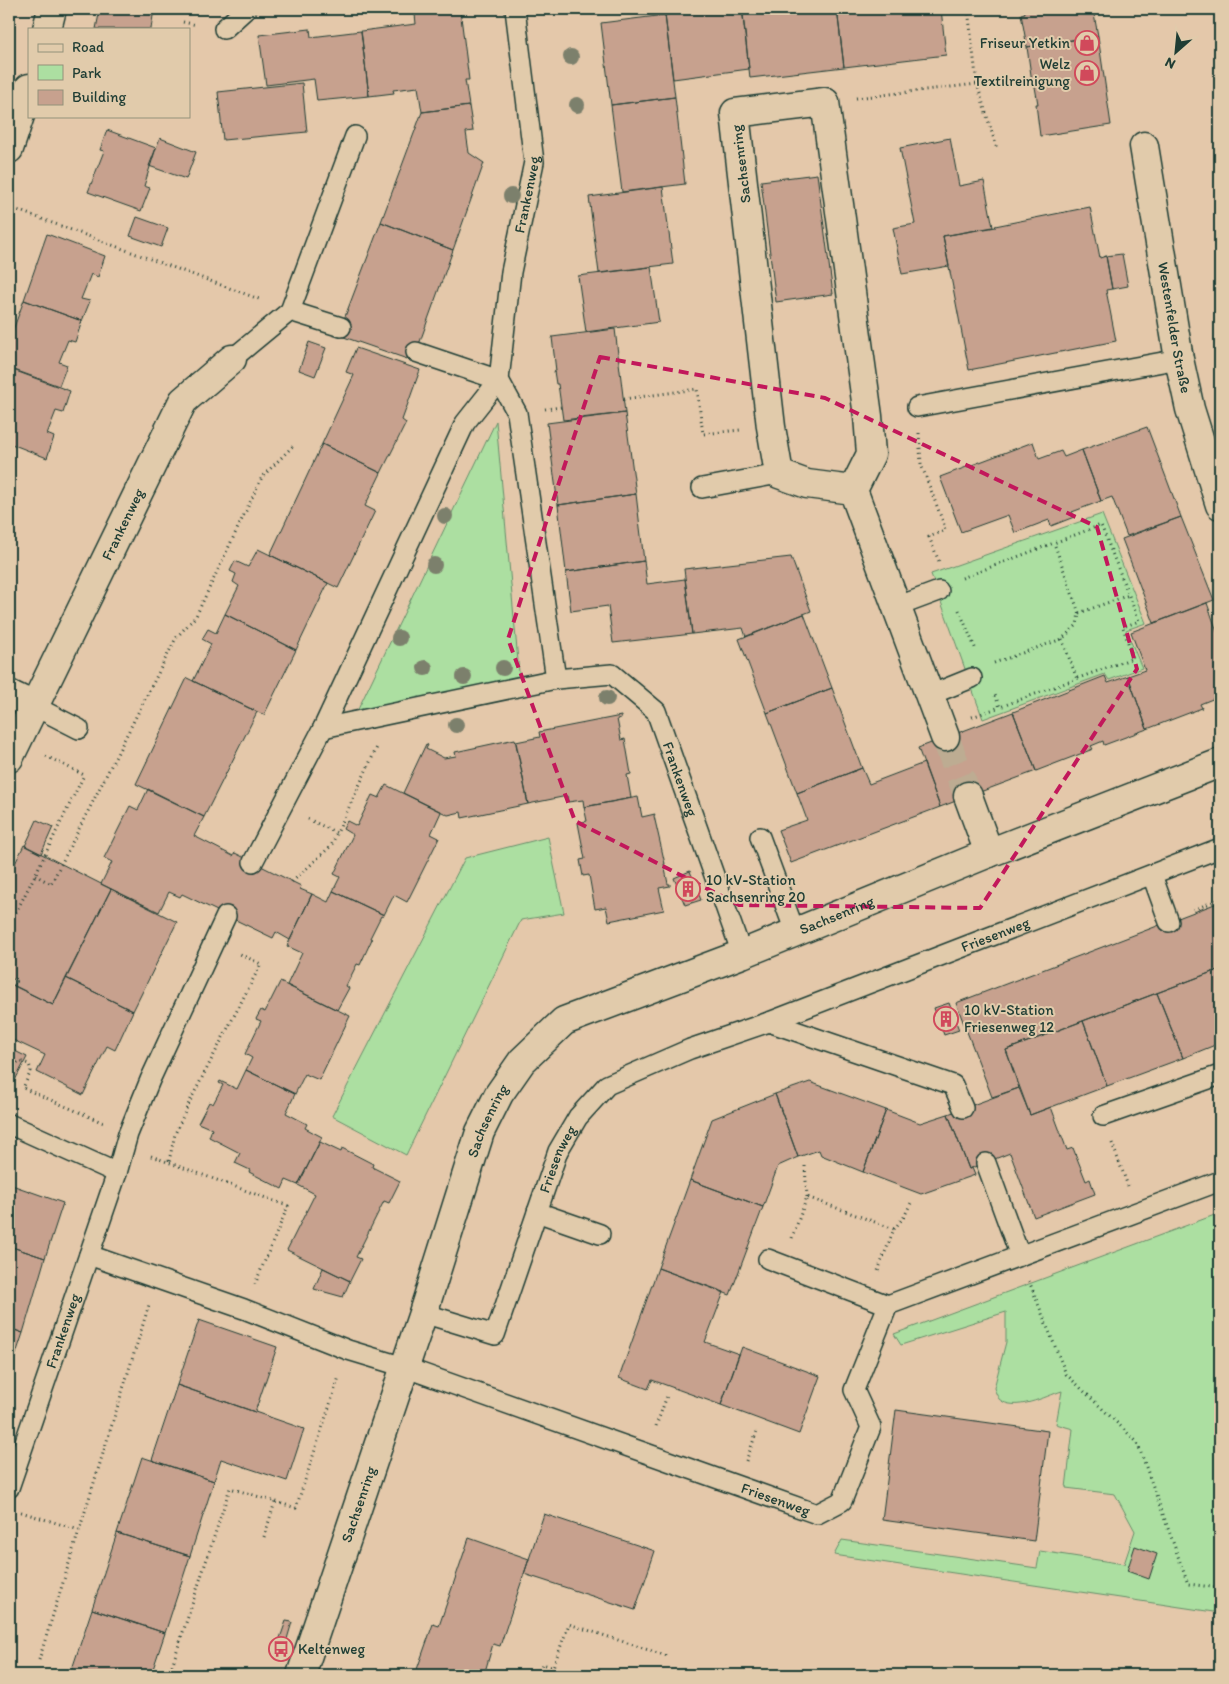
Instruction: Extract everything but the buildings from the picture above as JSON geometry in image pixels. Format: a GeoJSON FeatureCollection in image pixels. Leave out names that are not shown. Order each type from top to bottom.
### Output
{"type":"FeatureCollection","features":[{"type":"Feature","properties":{"kind":"street"},"geometry":{"type":"LineString","coordinates":[[47,28],[52,9]]}},
{"type":"Feature","properties":{"kind":"street"},"geometry":{"type":"LineString","coordinates":[[9,148],[28,91]]}},
{"type":"Feature","properties":{"kind":"street"},"geometry":{"type":"LineString","coordinates":[[824,102],[868,416],[871,454],[853,490],[945,738]]}},
{"type":"Feature","properties":{"kind":"street","name":"Sachsenring"},"geometry":{"type":"LineString","coordinates":[[779,474],[771,427],[734,112],[824,102]]}},
{"type":"Feature","properties":{"kind":"street","name":"Westenfelder Straße"},"geometry":{"type":"LineString","coordinates":[[1144,146],[1179,359],[1190,409],[1220,505]]}},
{"type":"Feature","properties":{"kind":"street","name":"Frankenweg"},"geometry":{"type":"LineString","coordinates":[[13,750],[183,401],[232,359]]}},
{"type":"Feature","properties":{"kind":"street"},"geometry":{"type":"LineString","coordinates":[[779,474],[807,484],[853,490]]}},
{"type":"Feature","properties":{"kind":"street"},"geometry":{"type":"LineString","coordinates":[[9,694],[34,706]]}},
{"type":"Feature","properties":{"kind":"street","name":"Sachsenring"},"geometry":{"type":"LineString","coordinates":[[301,1675],[423,1312],[480,1132],[499,1094],[522,1061],[564,1021],[742,954],[989,853],[1220,763]]}},
{"type":"Feature","properties":{"kind":"street"},"geometry":{"type":"LineString","coordinates":[[968,796],[989,853]]}},
{"type":"Feature","properties":{"kind":"lane"},"geometry":{"type":"LineString","coordinates":[[224,29],[246,9]]}},
{"type":"Feature","properties":{"kind":"lane","name":"Frankenweg"},"geometry":{"type":"LineString","coordinates":[[499,380],[512,272],[534,162],[515,9]]}},
{"type":"Feature","properties":{"kind":"lane"},"geometry":{"type":"LineString","coordinates":[[232,359],[290,310],[355,136]]}},
{"type":"Feature","properties":{"kind":"lane"},"geometry":{"type":"LineString","coordinates":[[290,310],[341,327]]}},
{"type":"Feature","properties":{"kind":"lane"},"geometry":{"type":"LineString","coordinates":[[416,352],[499,380],[517,413],[556,679]]}},
{"type":"Feature","properties":{"kind":"lane"},"geometry":{"type":"LineString","coordinates":[[916,407],[1179,359]]}},
{"type":"Feature","properties":{"kind":"lane"},"geometry":{"type":"LineString","coordinates":[[253,862],[323,728],[465,423],[499,380]]}},
{"type":"Feature","properties":{"kind":"lane"},"geometry":{"type":"LineString","coordinates":[[702,488],[779,474]]}},
{"type":"Feature","properties":{"kind":"lane"},"geometry":{"type":"LineString","coordinates":[[896,607],[938,591]]}},
{"type":"Feature","properties":{"kind":"lane","name":"Frankenweg"},"geometry":{"type":"LineString","coordinates":[[323,728],[556,679],[612,674],[656,711],[742,954]]}},
{"type":"Feature","properties":{"kind":"lane"},"geometry":{"type":"LineString","coordinates":[[930,695],[972,678]]}},
{"type":"Feature","properties":{"kind":"lane"},"geometry":{"type":"LineString","coordinates":[[34,706],[80,729]]}},
{"type":"Feature","properties":{"kind":"lane"},"geometry":{"type":"LineString","coordinates":[[760,837],[795,932]]}},
{"type":"Feature","properties":{"kind":"lane","name":"Friesenweg"},"geometry":{"type":"LineString","coordinates":[[423,1312],[495,1335],[558,1150],[578,1117],[607,1085],[690,1049],[769,1022],[1220,848]]}},
{"type":"Feature","properties":{"kind":"lane"},"geometry":{"type":"LineString","coordinates":[[1152,875],[1169,922]]}},
{"type":"Feature","properties":{"kind":"lane","name":"Frankenweg"},"geometry":{"type":"LineString","coordinates":[[9,1488],[90,1255],[126,1140],[150,1080],[226,916]]}},
{"type":"Feature","properties":{"kind":"lane"},"geometry":{"type":"LineString","coordinates":[[769,1022],[953,1085],[963,1108]]}},
{"type":"Feature","properties":{"kind":"lane"},"geometry":{"type":"LineString","coordinates":[[1103,1116],[1220,1075]]}},
{"type":"Feature","properties":{"kind":"lane"},"geometry":{"type":"LineString","coordinates":[[9,1124],[117,1173]]}},
{"type":"Feature","properties":{"kind":"lane"},"geometry":{"type":"LineString","coordinates":[[986,1163],[1020,1256]]}},
{"type":"Feature","properties":{"kind":"lane"},"geometry":{"type":"LineString","coordinates":[[775,1262],[888,1305],[1220,1181]]}},
{"type":"Feature","properties":{"kind":"lane"},"geometry":{"type":"LineString","coordinates":[[537,1212],[600,1234]]}},
{"type":"Feature","properties":{"kind":"lane","name":"Friesenweg"},"geometry":{"type":"LineString","coordinates":[[90,1255],[244,1309],[348,1350],[404,1367],[817,1514],[842,1502],[871,1426],[854,1390],[888,1305]]}},
{"type":"Feature","properties":{"kind":"path"},"geometry":{"type":"LineString","coordinates":[[968,9],[977,84],[996,149]]}},
{"type":"Feature","properties":{"kind":"path"},"geometry":{"type":"LineString","coordinates":[[824,102],[977,84]]}},
{"type":"Feature","properties":{"kind":"path"},"geometry":{"type":"LineString","coordinates":[[9,207],[290,310]]}},
{"type":"Feature","properties":{"kind":"path"},"geometry":{"type":"LineString","coordinates":[[624,399],[697,389],[703,434],[722,432]]}},
{"type":"Feature","properties":{"kind":"path"},"geometry":{"type":"LineString","coordinates":[[36,875],[51,884],[176,638],[196,616],[262,477],[293,446]]}},
{"type":"Feature","properties":{"kind":"path"},"geometry":{"type":"LineString","coordinates":[[922,464],[946,530],[929,536],[941,568]]}},
{"type":"Feature","properties":{"kind":"path"},"geometry":{"type":"LineString","coordinates":[[956,580],[1101,525],[1139,621],[1123,627],[1133,658],[1000,707],[993,691]]}},
{"type":"Feature","properties":{"kind":"path"},"geometry":{"type":"LineString","coordinates":[[992,664],[1062,639],[1077,625],[1079,613],[1054,543]]}},
{"type":"Feature","properties":{"kind":"path"},"geometry":{"type":"LineString","coordinates":[[1079,613],[1129,595]]}},
{"type":"Feature","properties":{"kind":"path"},"geometry":{"type":"LineString","coordinates":[[958,608],[980,658]]}},
{"type":"Feature","properties":{"kind":"path"},"geometry":{"type":"LineString","coordinates":[[1062,639],[1077,679]]}},
{"type":"Feature","properties":{"kind":"path"},"geometry":{"type":"LineString","coordinates":[[292,882],[331,846],[393,713]]}},
{"type":"Feature","properties":{"kind":"path"},"geometry":{"type":"LineString","coordinates":[[9,926],[84,775],[13,750]]}},
{"type":"Feature","properties":{"kind":"path"},"geometry":{"type":"LineString","coordinates":[[169,1161],[175,1134],[189,1103],[261,964],[214,941]]}},
{"type":"Feature","properties":{"kind":"path"},"geometry":{"type":"LineString","coordinates":[[9,1064],[14,1066],[20,1061],[29,1064],[31,1071],[23,1088],[169,1161],[288,1206],[244,1309]]}},
{"type":"Feature","properties":{"kind":"path"},"geometry":{"type":"LineString","coordinates":[[1103,1116],[1125,1177]]}},
{"type":"Feature","properties":{"kind":"path"},"geometry":{"type":"LineString","coordinates":[[775,1262],[807,1197],[805,1166]]}},
{"type":"Feature","properties":{"kind":"path"},"geometry":{"type":"LineString","coordinates":[[807,1197],[894,1229]]}},
{"type":"Feature","properties":{"kind":"path"},"geometry":{"type":"LineString","coordinates":[[868,1298],[894,1229],[904,1217],[912,1201]]}},
{"type":"Feature","properties":{"kind":"path"},"geometry":{"type":"LineString","coordinates":[[1020,1256],[1066,1374],[1137,1442],[1188,1584],[1220,1588]]}},
{"type":"Feature","properties":{"kind":"path"},"geometry":{"type":"LineString","coordinates":[[39,1660],[158,1279]]}},
{"type":"Feature","properties":{"kind":"path"},"geometry":{"type":"LineString","coordinates":[[169,1675],[230,1488],[296,1508],[348,1350]]}},
{"type":"Feature","properties":{"kind":"path"},"geometry":{"type":"LineString","coordinates":[[264,1537],[275,1502]]}},
{"type":"Feature","properties":{"kind":"path"},"geometry":{"type":"LineString","coordinates":[[18,1511],[79,1530]]}},
{"type":"Feature","properties":{"kind":"path"},"geometry":{"type":"LineString","coordinates":[[538,1675],[542,1664],[553,1667],[568,1624],[667,1656]]}},
{"type":"Feature","properties":{"kind":"highlighted area"},"geometry":{"type":"Polygon","coordinates":[[[600,357],[825,398],[1097,527],[1137,669],[980,908],[739,905],[575,821],[508,639],[600,357]]]}},
{"type":"Feature","properties":{"kind":"green space"},"geometry":{"type":"Polygon","coordinates":[[[496,421],[520,683],[351,724],[496,421]]]}},
{"type":"Feature","properties":{"kind":"green space"},"geometry":{"type":"Polygon","coordinates":[[[1102,514],[1146,623],[1126,630],[1142,668],[1109,680],[1105,674],[983,719],[931,574],[1102,514]]]}},
{"type":"Feature","properties":{"kind":"green space"},"geometry":{"type":"Polygon","coordinates":[[[548,837],[564,913],[521,920],[406,1155],[332,1116],[465,858],[548,837]]]}},
{"type":"Feature","properties":{"kind":"green space"},"geometry":{"type":"Polygon","coordinates":[[[1220,1213],[1220,1613],[834,1555],[842,1540],[1037,1568],[1040,1551],[1124,1564],[1135,1531],[1115,1494],[1066,1488],[1073,1429],[1056,1424],[1062,1391],[1021,1404],[1005,1403],[997,1395],[994,1388],[1006,1342],[1006,1312],[901,1345],[894,1334],[1220,1213]]]}},
{"type":"Feature","properties":{"kind":"tunnel"},"geometry":{"type":"LineString","coordinates":[[945,737],[968,796]]}},
{"type":"Feature","properties":{"kind":"place","name":"Friseur Yetkin"},"geometry":{"type":"Point","coordinates":[1087,43]}},
{"type":"Feature","properties":{"kind":"place","name":"Welz Textilreinigung"},"geometry":{"type":"Point","coordinates":[1087,73]}},
{"type":"Feature","properties":{"kind":"place","name":"10 kV-Station Sachsenring 20"},"geometry":{"type":"Point","coordinates":[688,889]}},
{"type":"Feature","properties":{"kind":"place","name":"10 kV-Station Friesenweg 12"},"geometry":{"type":"Point","coordinates":[946,1019]}},
{"type":"Feature","properties":{"kind":"place","name":"Keltenweg"},"geometry":{"type":"Point","coordinates":[281,1649]}}]}
